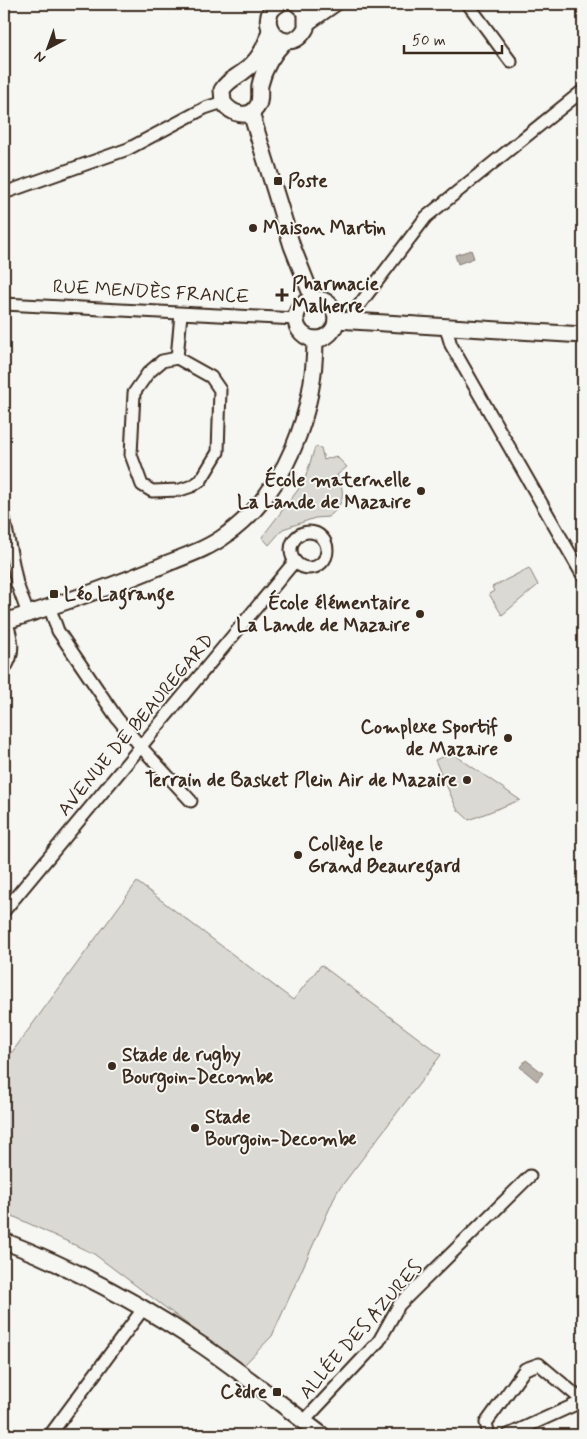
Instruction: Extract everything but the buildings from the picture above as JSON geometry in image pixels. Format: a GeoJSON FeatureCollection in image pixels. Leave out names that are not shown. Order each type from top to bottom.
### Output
{"type":"FeatureCollection","features":[{"type":"Feature","properties":{"kind":"street"},"geometry":{"type":"LineString","coordinates":[[270,30],[279,39],[285,41],[298,38],[308,22],[306,12],[297,4]]}},
{"type":"Feature","properties":{"kind":"street"},"geometry":{"type":"LineString","coordinates":[[308,22],[334,4]]}},
{"type":"Feature","properties":{"kind":"street"},"geometry":{"type":"LineString","coordinates":[[468,4],[511,62]]}},
{"type":"Feature","properties":{"kind":"street"},"geometry":{"type":"LineString","coordinates":[[275,5],[269,13],[268,22],[270,30],[266,44],[256,60],[226,85],[221,96],[223,102],[237,114],[251,113],[257,106],[261,83],[271,57],[285,41]]}},
{"type":"Feature","properties":{"kind":"street"},"geometry":{"type":"LineString","coordinates":[[341,321],[331,306],[323,300],[313,299],[301,306],[296,319],[301,332],[315,339],[328,335],[341,321],[426,217],[581,92]]}},
{"type":"Feature","properties":{"kind":"street"},"geometry":{"type":"LineString","coordinates":[[4,193],[128,149],[205,108],[223,102]]}},
{"type":"Feature","properties":{"kind":"street"},"geometry":{"type":"LineString","coordinates":[[251,113],[292,246],[313,299]]}},
{"type":"Feature","properties":{"kind":"street","name":"RUE MENDÈS FRANCE"},"geometry":{"type":"LineString","coordinates":[[4,304],[296,319]]}},
{"type":"Feature","properties":{"kind":"street"},"geometry":{"type":"LineString","coordinates":[[177,358],[181,314]]}},
{"type":"Feature","properties":{"kind":"street"},"geometry":{"type":"LineString","coordinates":[[341,321],[583,335]]}},
{"type":"Feature","properties":{"kind":"street"},"geometry":{"type":"LineString","coordinates":[[446,328],[451,345],[583,576]]}},
{"type":"Feature","properties":{"kind":"street"},"geometry":{"type":"LineString","coordinates":[[4,669],[11,658],[12,648],[5,622],[141,575],[210,546],[226,536],[251,514],[266,498],[279,478],[297,437],[308,406],[315,362],[315,339]]}},
{"type":"Feature","properties":{"kind":"street"},"geometry":{"type":"LineString","coordinates":[[177,358],[211,377],[220,390],[218,452],[201,480],[192,486],[180,490],[152,491],[142,485],[131,455],[134,393],[148,373],[162,362],[177,358]]}},
{"type":"Feature","properties":{"kind":"street"},"geometry":{"type":"LineString","coordinates":[[4,518],[17,584],[28,614]]}},
{"type":"Feature","properties":{"kind":"street","name":"AVENUE DE BEAUREGARD"},"geometry":{"type":"LineString","coordinates":[[4,911],[295,561]]}},
{"type":"Feature","properties":{"kind":"street"},"geometry":{"type":"LineString","coordinates":[[49,606],[58,631],[117,718],[140,747],[191,801]]}},
{"type":"Feature","properties":{"kind":"street","name":"ALLÉE DES AZURES"},"geometry":{"type":"LineString","coordinates":[[313,1431],[379,1341],[399,1305],[530,1176]]}},
{"type":"Feature","properties":{"kind":"street"},"geometry":{"type":"LineString","coordinates":[[4,1241],[94,1282],[143,1309],[202,1346],[313,1431]]}},
{"type":"Feature","properties":{"kind":"street"},"geometry":{"type":"LineString","coordinates":[[50,1435],[143,1309]]}},
{"type":"Feature","properties":{"kind":"street"},"geometry":{"type":"LineString","coordinates":[[489,1435],[486,1423],[525,1369],[539,1364],[583,1401],[513,1434]]}},
{"type":"Feature","properties":{"kind":"shaded area"},"geometry":{"type":"Polygon","coordinates":[[[471,250],[474,258],[458,264],[455,255],[471,250]]]}},
{"type":"Feature","properties":{"kind":"shaded area"},"geometry":{"type":"Polygon","coordinates":[[[315,447],[321,448],[324,460],[336,456],[347,467],[337,475],[342,487],[340,503],[328,517],[315,518],[283,529],[269,545],[262,537],[304,482],[315,447]]]}},
{"type":"Feature","properties":{"kind":"shaded area"},"geometry":{"type":"Polygon","coordinates":[[[529,568],[538,585],[502,615],[489,594],[494,591],[492,587],[529,568]]]}},
{"type":"Feature","properties":{"kind":"shaded area","name":"Terrain de Basket Plein Air de Mazaire"},"geometry":{"type":"Polygon","coordinates":[[[452,753],[520,800],[469,820],[457,809],[435,760],[452,753]]]}},
{"type":"Feature","properties":{"kind":"shaded area","name":"Stade Bourgoin-Decombe"},"geometry":{"type":"Polygon","coordinates":[[[137,882],[293,1000],[321,965],[441,1055],[337,1192],[272,1336],[243,1366],[94,1254],[4,1212],[4,1063],[137,882]]]}},
{"type":"Feature","properties":{"kind":"shaded area"},"geometry":{"type":"Polygon","coordinates":[[[526,1060],[543,1073],[537,1081],[520,1067],[526,1060]]]}},
{"type":"Feature","properties":{"kind":"place","name":"Poste"},"geometry":{"type":"Point","coordinates":[278,181]}},
{"type":"Feature","properties":{"kind":"place","name":"Maison Martin"},"geometry":{"type":"Point","coordinates":[253,228]}},
{"type":"Feature","properties":{"kind":"place","name":"Pharmacie Malherre"},"geometry":{"type":"Point","coordinates":[282,295]}},
{"type":"Feature","properties":{"kind":"place","name":"École maternelle La Lande de Mazaire"},"geometry":{"type":"Point","coordinates":[421,491]}},
{"type":"Feature","properties":{"kind":"place","name":"Léo Lagrange"},"geometry":{"type":"Point","coordinates":[54,594]}},
{"type":"Feature","properties":{"kind":"place","name":"École élémentaire La Lande de Mazaire"},"geometry":{"type":"Point","coordinates":[420,614]}},
{"type":"Feature","properties":{"kind":"place","name":"Complexe Sportif de Mazaire"},"geometry":{"type":"Point","coordinates":[508,738]}},
{"type":"Feature","properties":{"kind":"place","name":"Terrain de Basket Plein Air de Mazaire"},"geometry":{"type":"Point","coordinates":[467,780]}},
{"type":"Feature","properties":{"kind":"place","name":"Collège le Grand Beauregard"},"geometry":{"type":"Point","coordinates":[298,855]}},
{"type":"Feature","properties":{"kind":"place","name":"Stade de rugby Bourgoin-Decombe"},"geometry":{"type":"Point","coordinates":[112,1066]}},
{"type":"Feature","properties":{"kind":"place","name":"Stade Bourgoin-Decombe"},"geometry":{"type":"Point","coordinates":[195,1128]}},
{"type":"Feature","properties":{"kind":"place","name":"Cèdre"},"geometry":{"type":"Point","coordinates":[277,1392]}}]}
